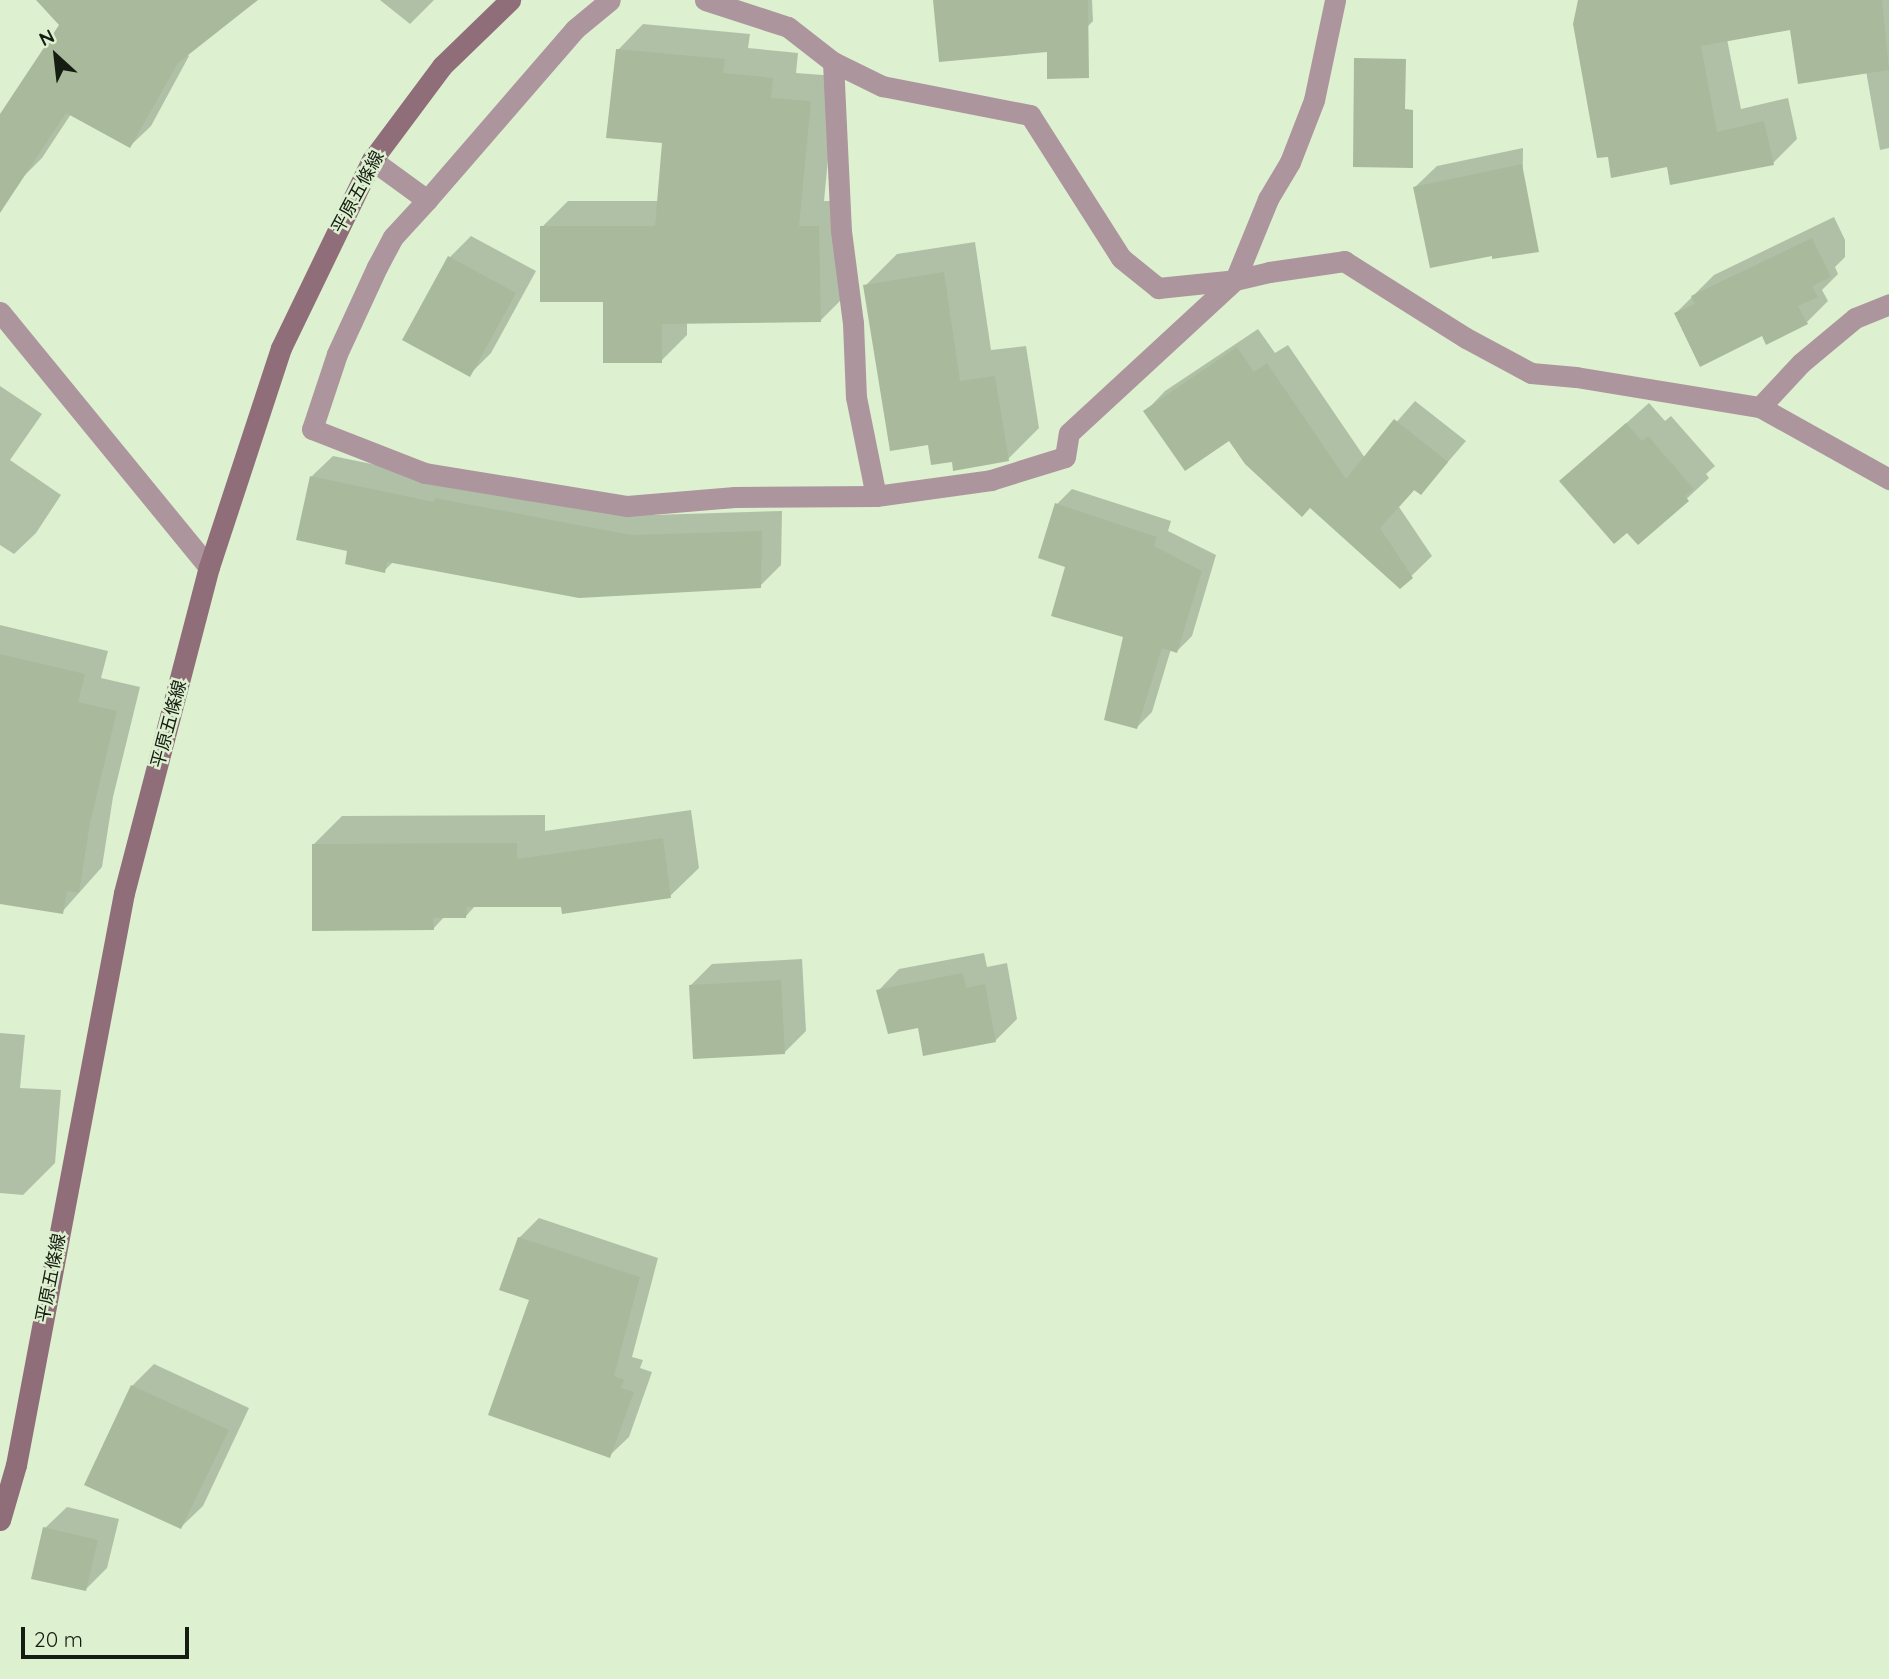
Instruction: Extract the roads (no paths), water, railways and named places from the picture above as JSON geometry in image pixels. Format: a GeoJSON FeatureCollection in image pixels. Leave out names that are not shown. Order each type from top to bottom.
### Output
{"type":"FeatureCollection","features":[{"type":"Feature","properties":{"kind":"main road","name":"平原五條線"},"geometry":{"type":"LineString","coordinates":[[0,1520],[16,1465],[124,894],[209,567],[281,348],[372,160],[442,66],[510,0]]}},
{"type":"Feature","properties":{"kind":"street"},"geometry":{"type":"LineString","coordinates":[[610,0],[575,29],[393,237],[337,354],[312,429],[425,473],[626,506],[735,497],[876,496],[991,480],[1065,457],[1069,433],[1236,280],[1268,199],[1290,162],[1314,100],[1335,0]]}},
{"type":"Feature","properties":{"kind":"street"},"geometry":{"type":"LineString","coordinates":[[705,0],[788,27],[833,62],[882,86],[1030,114],[1121,258],[1158,288],[1236,280],[1269,272],[1344,261],[1466,338],[1531,373],[1576,377],[1760,407],[1889,478]]}},
{"type":"Feature","properties":{"kind":"street"},"geometry":{"type":"LineString","coordinates":[[833,62],[841,231],[853,323],[856,397],[876,496]]}},
{"type":"Feature","properties":{"kind":"street"},"geometry":{"type":"LineString","coordinates":[[372,160],[427,200]]}},
{"type":"Feature","properties":{"kind":"street"},"geometry":{"type":"LineString","coordinates":[[1760,407],[1801,363],[1855,318],[1889,303]]}},
{"type":"Feature","properties":{"kind":"street"},"geometry":{"type":"LineString","coordinates":[[0,312],[209,567]]}}]}
